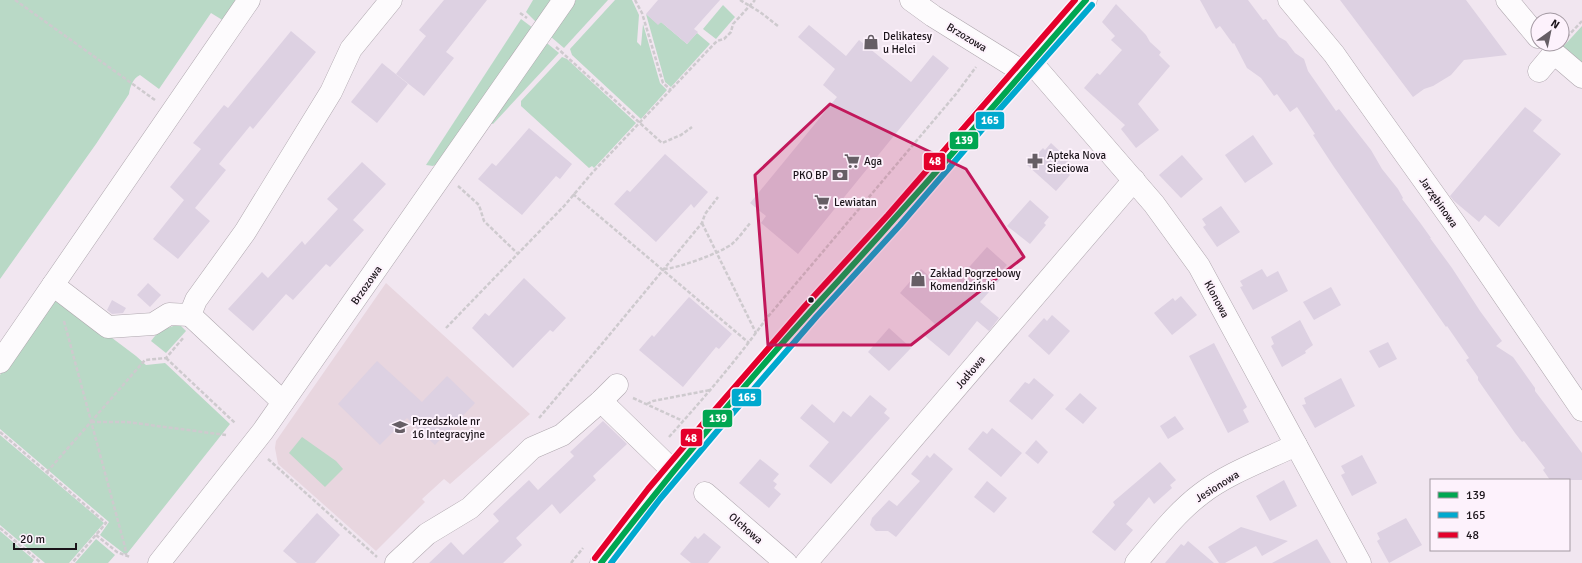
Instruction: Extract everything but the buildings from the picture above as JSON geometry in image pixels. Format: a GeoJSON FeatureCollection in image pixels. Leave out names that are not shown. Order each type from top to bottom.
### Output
{"type":"FeatureCollection","features":[{"type":"Feature","properties":{"kind":"street"},"geometry":{"type":"LineString","coordinates":[[0,362],[57,289],[172,113],[249,0]]}},
{"type":"Feature","properties":{"kind":"street"},"geometry":{"type":"LineString","coordinates":[[194,319],[196,300],[245,232],[331,92],[351,49],[391,0]]}},
{"type":"Feature","properties":{"kind":"street","name":"Brzozowa"},"geometry":{"type":"LineString","coordinates":[[159,563],[254,444],[564,0]]}},
{"type":"Feature","properties":{"kind":"street","name":"Brzozowa"},"geometry":{"type":"LineString","coordinates":[[911,0],[933,16],[1027,67]]}},
{"type":"Feature","properties":{"kind":"street"},"geometry":{"type":"LineString","coordinates":[[601,563],[649,500],[782,344],[894,220],[984,114],[1086,0]]}},
{"type":"Feature","properties":{"kind":"street","name":"Jarzębinowa"},"geometry":{"type":"LineString","coordinates":[[1289,0],[1334,54],[1455,224],[1582,410]]}},
{"type":"Feature","properties":{"kind":"street"},"geometry":{"type":"LineString","coordinates":[[1507,0],[1530,28]]}},
{"type":"Feature","properties":{"kind":"street"},"geometry":{"type":"LineString","coordinates":[[1539,71],[1551,52]]}},
{"type":"Feature","properties":{"kind":"street"},"geometry":{"type":"LineString","coordinates":[[1561,52],[1582,76]]}},
{"type":"Feature","properties":{"kind":"street","name":"Klonowa"},"geometry":{"type":"LineString","coordinates":[[1027,67],[1134,180],[1173,228],[1199,266],[1360,563]]}},
{"type":"Feature","properties":{"kind":"street","name":"Jodłowa"},"geometry":{"type":"LineString","coordinates":[[806,563],[1134,180]]}},
{"type":"Feature","properties":{"kind":"street"},"geometry":{"type":"LineString","coordinates":[[57,289],[108,327],[153,324],[168,314],[194,319],[283,402]]}},
{"type":"Feature","properties":{"kind":"street"},"geometry":{"type":"LineString","coordinates":[[387,560],[470,508],[532,448],[562,435],[610,392],[673,471]]}},
{"type":"Feature","properties":{"kind":"street","name":"Jesionowa"},"geometry":{"type":"LineString","coordinates":[[1136,563],[1186,506],[1202,493],[1224,479],[1296,445]]}},
{"type":"Feature","properties":{"kind":"street","name":"Olchowa"},"geometry":{"type":"LineString","coordinates":[[705,493],[786,563]]}},
{"type":"Feature","properties":{"kind":"path"},"geometry":{"type":"LineString","coordinates":[[15,0],[172,113]]}},
{"type":"Feature","properties":{"kind":"path"},"geometry":{"type":"LineString","coordinates":[[635,0],[642,13],[663,83],[671,90]]}},
{"type":"Feature","properties":{"kind":"path"},"geometry":{"type":"LineString","coordinates":[[740,0],[778,26]]}},
{"type":"Feature","properties":{"kind":"path"},"geometry":{"type":"LineString","coordinates":[[446,328],[565,205],[717,41],[724,39],[730,32],[733,24],[755,0]]}},
{"type":"Feature","properties":{"kind":"path"},"geometry":{"type":"LineString","coordinates":[[1570,32],[1582,21]]}},
{"type":"Feature","properties":{"kind":"path"},"geometry":{"type":"LineString","coordinates":[[541,32],[662,143],[681,135],[692,127]]}},
{"type":"Feature","properties":{"kind":"path"},"geometry":{"type":"LineString","coordinates":[[666,440],[711,390],[766,319],[956,94],[980,62]]}},
{"type":"Feature","properties":{"kind":"path"},"geometry":{"type":"LineString","coordinates":[[454,182],[479,205],[484,221],[517,253]]}},
{"type":"Feature","properties":{"kind":"path"},"geometry":{"type":"LineString","coordinates":[[574,194],[749,342]]}},
{"type":"Feature","properties":{"kind":"path"},"geometry":{"type":"LineString","coordinates":[[539,418],[702,223],[705,214],[718,198]]}},
{"type":"Feature","properties":{"kind":"path"},"geometry":{"type":"LineString","coordinates":[[663,269],[673,268],[716,252],[732,244],[751,222]]}},
{"type":"Feature","properties":{"kind":"path"},"geometry":{"type":"LineString","coordinates":[[702,223],[756,333]]}},
{"type":"Feature","properties":{"kind":"path"},"geometry":{"type":"LineString","coordinates":[[57,289],[126,555]]}},
{"type":"Feature","properties":{"kind":"path"},"geometry":{"type":"LineString","coordinates":[[166,358],[194,319]]}},
{"type":"Feature","properties":{"kind":"path"},"geometry":{"type":"LineString","coordinates":[[47,472],[145,360],[166,358],[235,423]]}},
{"type":"Feature","properties":{"kind":"path"},"geometry":{"type":"LineString","coordinates":[[646,404],[653,401],[711,390]]}},
{"type":"Feature","properties":{"kind":"path"},"geometry":{"type":"LineString","coordinates":[[610,392],[646,404],[683,421]]}},
{"type":"Feature","properties":{"kind":"path"},"geometry":{"type":"LineString","coordinates":[[91,422],[127,422],[226,435]]}},
{"type":"Feature","properties":{"kind":"path"},"geometry":{"type":"LineString","coordinates":[[0,432],[106,523],[72,563]]}},
{"type":"Feature","properties":{"kind":"path"},"geometry":{"type":"LineString","coordinates":[[267,458],[387,560]]}},
{"type":"Feature","properties":{"kind":"path"},"geometry":{"type":"LineString","coordinates":[[0,528],[41,563]]}},
{"type":"Feature","properties":{"kind":"path"},"geometry":{"type":"LineString","coordinates":[[96,535],[117,552],[130,557]]}},
{"type":"Feature","properties":{"kind":"highlighted area"},"geometry":{"type":"Polygon","coordinates":[[[830,104],[966,169],[1024,257],[911,345],[768,345],[755,175],[830,104]]]}},
{"type":"Feature","properties":{"kind":"shaded area","name":"Przedszkole nr 16 Integracyjne"},"geometry":{"type":"Polygon","coordinates":[[[386,283],[530,414],[450,484],[444,479],[422,499],[425,502],[376,551],[278,464],[275,448],[276,441],[386,283]]]}},
{"type":"Feature","properties":{"kind":"green space"},"geometry":{"type":"Polygon","coordinates":[[[0,0],[241,0],[224,21],[211,13],[159,89],[140,75],[135,78],[129,94],[96,144],[0,279],[0,0]]]}},
{"type":"Feature","properties":{"kind":"green space"},"geometry":{"type":"Polygon","coordinates":[[[533,0],[552,0],[537,23],[526,12],[533,0]]]}},
{"type":"Feature","properties":{"kind":"green space"},"geometry":{"type":"Polygon","coordinates":[[[576,0],[608,0],[564,48],[551,37],[576,0]]]}},
{"type":"Feature","properties":{"kind":"green space"},"geometry":{"type":"Polygon","coordinates":[[[615,0],[632,0],[639,15],[637,42],[641,46],[643,24],[660,83],[667,90],[641,119],[572,55],[570,49],[615,0]]]}},
{"type":"Feature","properties":{"kind":"green space"},"geometry":{"type":"Polygon","coordinates":[[[723,5],[735,17],[716,39],[703,29],[723,5]]]}},
{"type":"Feature","properties":{"kind":"green space"},"geometry":{"type":"Polygon","coordinates":[[[646,14],[658,24],[661,22],[687,44],[697,33],[710,44],[671,87],[665,82],[646,14]]]}},
{"type":"Feature","properties":{"kind":"green space"},"geometry":{"type":"Polygon","coordinates":[[[521,19],[533,28],[439,162],[433,166],[426,165],[521,19]]]}},
{"type":"Feature","properties":{"kind":"green space"},"geometry":{"type":"Polygon","coordinates":[[[1582,26],[1582,67],[1564,52],[1570,52],[1570,39],[1582,26]]]}},
{"type":"Feature","properties":{"kind":"green space"},"geometry":{"type":"Polygon","coordinates":[[[546,44],[559,53],[493,124],[491,123],[546,44]]]}},
{"type":"Feature","properties":{"kind":"green space"},"geometry":{"type":"Polygon","coordinates":[[[562,57],[567,59],[636,123],[594,168],[592,166],[589,168],[521,106],[521,101],[562,57]]]}},
{"type":"Feature","properties":{"kind":"green space"},"geometry":{"type":"Polygon","coordinates":[[[52,299],[63,301],[146,365],[165,363],[230,424],[126,555],[100,535],[109,522],[0,429],[0,375],[52,299]]]}},
{"type":"Feature","properties":{"kind":"green space"},"geometry":{"type":"Polygon","coordinates":[[[179,324],[186,331],[166,353],[151,341],[159,331],[179,324]]]}},
{"type":"Feature","properties":{"kind":"green space"},"geometry":{"type":"Polygon","coordinates":[[[0,435],[104,523],[69,563],[45,563],[0,525],[0,435]]]}},
{"type":"Feature","properties":{"kind":"green space"},"geometry":{"type":"Polygon","coordinates":[[[302,437],[336,461],[343,469],[325,487],[289,453],[302,437]]]}},
{"type":"Feature","properties":{"kind":"green space"},"geometry":{"type":"Polygon","coordinates":[[[0,531],[34,560],[32,563],[0,563],[0,531]]]}},
{"type":"Feature","properties":{"kind":"green space"},"geometry":{"type":"Polygon","coordinates":[[[96,539],[115,555],[108,563],[75,563],[96,539]]]}},
{"type":"Feature","properties":{"kind":"transit line","name":"48"},"geometry":{"type":"LineString","coordinates":[[595,558],[648,489],[707,419],[805,306],[888,215],[1075,0]]}},
{"type":"Feature","properties":{"kind":"transit line","name":"139"},"geometry":{"type":"LineString","coordinates":[[601,563],[678,466],[757,372],[874,242],[1086,0]]}},
{"type":"Feature","properties":{"kind":"transit line","name":"165"},"geometry":{"type":"LineString","coordinates":[[611,563],[660,499],[719,429],[1092,5]]}},
{"type":"Feature","properties":{"kind":"place","name":"Delikatesy u Helci"},"geometry":{"type":"Point","coordinates":[871,42]}},
{"type":"Feature","properties":{"kind":"place","name":"Aga"},"geometry":{"type":"Point","coordinates":[852,161]}},
{"type":"Feature","properties":{"kind":"place","name":"Apteka Nova Sieciowa"},"geometry":{"type":"Point","coordinates":[1035,161]}},
{"type":"Feature","properties":{"kind":"place","name":"PKO BP"},"geometry":{"type":"Point","coordinates":[840,175]}},
{"type":"Feature","properties":{"kind":"place","name":"Lewiatan"},"geometry":{"type":"Point","coordinates":[822,202]}},
{"type":"Feature","properties":{"kind":"place","name":"Zakład Pogrzebowy Komendziński"},"geometry":{"type":"Point","coordinates":[918,279]}},
{"type":"Feature","properties":{"kind":"place","name":"Przedszkole nr 16 Integracyjne"},"geometry":{"type":"Point","coordinates":[400,427]}}]}
